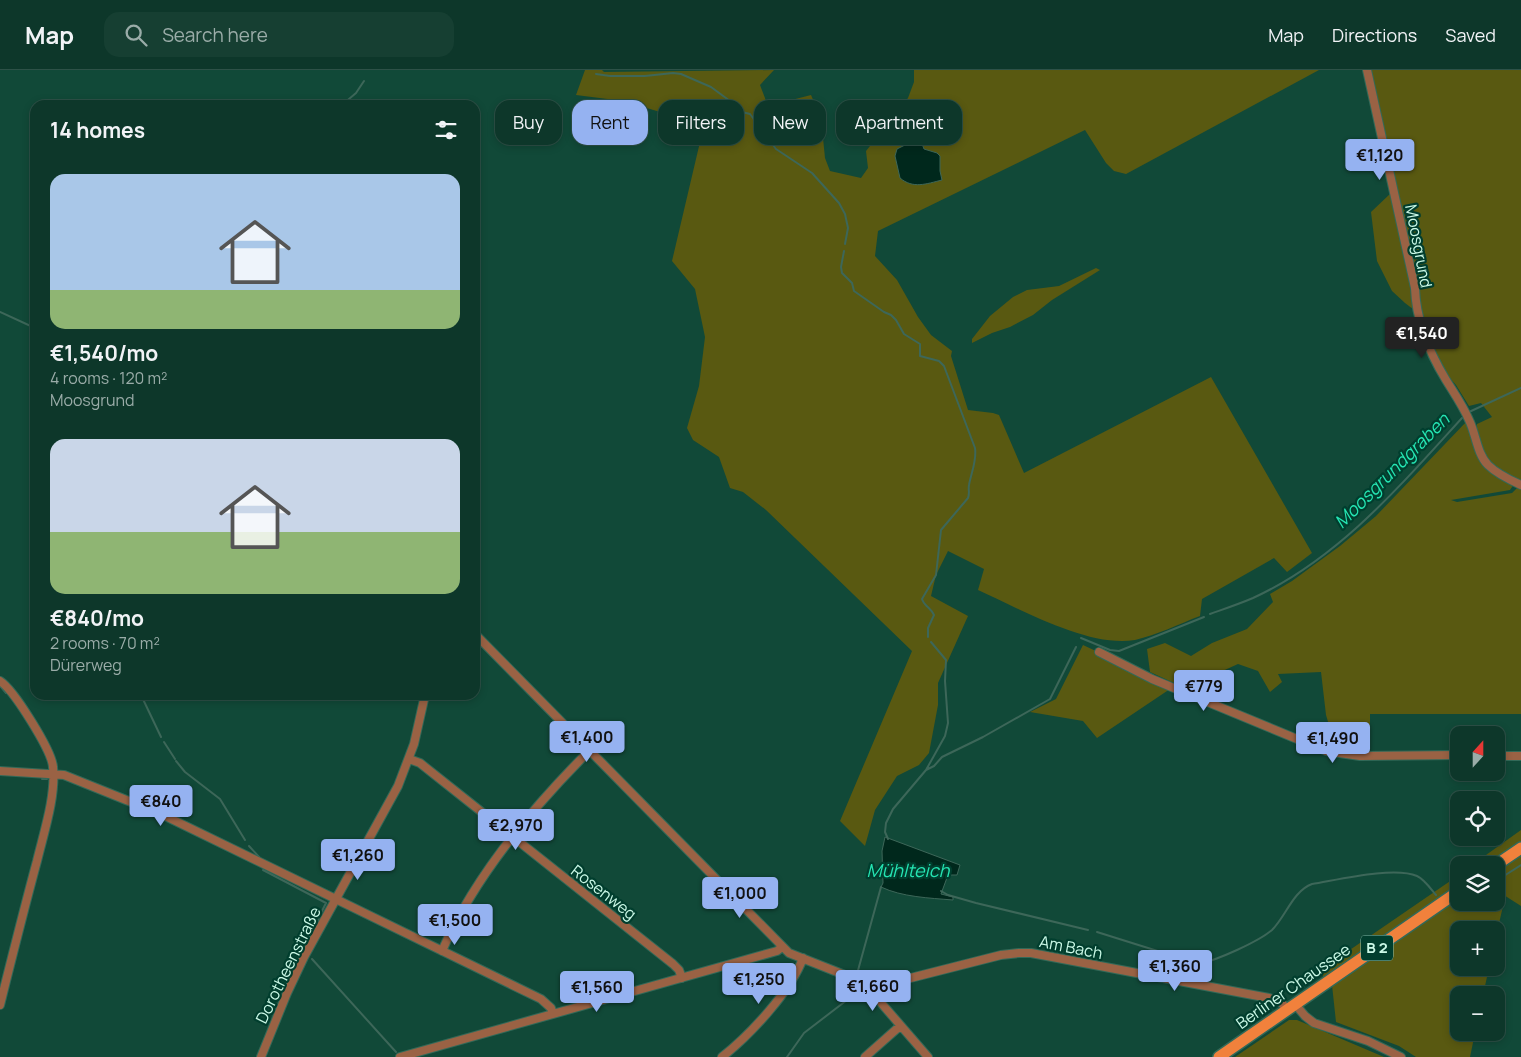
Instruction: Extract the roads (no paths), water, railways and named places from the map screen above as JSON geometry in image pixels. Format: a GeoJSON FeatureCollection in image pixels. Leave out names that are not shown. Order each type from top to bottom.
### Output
{"type":"FeatureCollection","features":[{"type":"Feature","properties":{"kind":"main road"},"geometry":{"type":"LineString","coordinates":[[1505,859],[1521,848]]}},
{"type":"Feature","properties":{"kind":"main road","name":"Berliner Chaussee"},"geometry":{"type":"LineString","coordinates":[[1219,1057],[1450,897]]}},
{"type":"Feature","properties":{"kind":"street","name":"Moosgrund"},"geometry":{"type":"LineString","coordinates":[[1367,70],[1415,288],[1418,317],[1424,338],[1444,378],[1468,419],[1482,456],[1488,465],[1499,474],[1521,485]]}},
{"type":"Feature","properties":{"kind":"street"},"geometry":{"type":"LineString","coordinates":[[480,639],[782,947],[789,952],[860,981],[877,985],[877,994],[882,1004],[928,1057]]}},
{"type":"Feature","properties":{"kind":"street"},"geometry":{"type":"LineString","coordinates":[[1099,652],[1152,679],[1326,751],[1360,756],[1450,756]]}},
{"type":"Feature","properties":{"kind":"street"},"geometry":{"type":"LineString","coordinates":[[0,681],[12,692],[44,744],[52,761],[54,774],[45,829],[0,1005]]}},
{"type":"Feature","properties":{"kind":"street","name":"Dorotheenstraße"},"geometry":{"type":"LineString","coordinates":[[261,1057],[295,975],[391,800],[414,744],[424,700]]}},
{"type":"Feature","properties":{"kind":"street"},"geometry":{"type":"LineString","coordinates":[[442,952],[453,929],[484,877],[513,837],[541,802],[590,750]]}},
{"type":"Feature","properties":{"kind":"street"},"geometry":{"type":"LineString","coordinates":[[1505,756],[1521,756]]}},
{"type":"Feature","properties":{"kind":"street","name":"Rosenweg"},"geometry":{"type":"LineString","coordinates":[[409,759],[420,763],[673,964],[679,970],[682,978]]}},
{"type":"Feature","properties":{"kind":"street"},"geometry":{"type":"LineString","coordinates":[[0,771],[64,775],[161,814],[541,999],[551,1008],[553,1014]]}},
{"type":"Feature","properties":{"kind":"street"},"geometry":{"type":"LineString","coordinates":[[400,1057],[776,951],[782,947]]}},
{"type":"Feature","properties":{"kind":"street","name":"Am Bach"},"geometry":{"type":"LineString","coordinates":[[877,985],[889,985],[973,962],[1019,952],[1269,998],[1291,1007],[1314,1023],[1368,1041],[1401,1057]]}},
{"type":"Feature","properties":{"kind":"street"},"geometry":{"type":"LineString","coordinates":[[722,1057],[747,1034],[783,993],[803,958]]}},
{"type":"Feature","properties":{"kind":"street"},"geometry":{"type":"LineString","coordinates":[[865,1057],[900,1026]]}},
{"type":"Feature","properties":{"kind":"water"},"geometry":{"type":"Polygon","coordinates":[[[905,145],[922,145],[924,149],[937,153],[940,156],[942,180],[915,185],[900,178],[895,156],[897,149],[905,145]]]}},
{"type":"Feature","properties":{"kind":"water","name":"Mühlteich"},"geometry":{"type":"Polygon","coordinates":[[[885,837],[960,865],[957,875],[948,875],[941,894],[953,897],[953,900],[907,895],[881,887],[883,883],[882,851],[885,837]]]}},
{"type":"Feature","properties":{"kind":"waterway"},"geometry":{"type":"LineString","coordinates":[[596,74],[645,76],[673,73],[681,74],[711,87],[742,112],[750,114],[776,149],[812,173],[839,203],[845,214],[848,228],[845,244]]}},
{"type":"Feature","properties":{"kind":"waterway"},"geometry":{"type":"LineString","coordinates":[[348,100],[356,93],[364,81]]}},
{"type":"Feature","properties":{"kind":"waterway"},"geometry":{"type":"LineString","coordinates":[[844,251],[841,267],[842,273],[852,283],[854,291],[891,315],[904,334],[920,344],[920,356],[939,361],[944,366],[975,448],[974,467],[968,498],[941,530],[936,575],[922,599],[934,615],[928,628],[928,637]]}},
{"type":"Feature","properties":{"kind":"waterway"},"geometry":{"type":"LineString","coordinates":[[0,312],[30,326]]}},
{"type":"Feature","properties":{"kind":"waterway","name":"Moosgrundgraben"},"geometry":{"type":"LineString","coordinates":[[1469,412],[1521,388]]}},
{"type":"Feature","properties":{"kind":"waterway","name":"Moosgrundgraben"},"geometry":{"type":"LineString","coordinates":[[1210,614],[1253,598],[1284,582],[1313,563],[1340,542],[1391,495],[1462,418]]}},
{"type":"Feature","properties":{"kind":"waterway","name":"Moosgrundgraben"},"geometry":{"type":"LineString","coordinates":[[1081,638],[1110,650],[1119,651],[1204,617]]}},
{"type":"Feature","properties":{"kind":"waterway"},"geometry":{"type":"LineString","coordinates":[[888,839],[885,832],[886,823],[893,809],[926,770],[945,736],[948,723],[945,681],[946,660],[931,642]]}},
{"type":"Feature","properties":{"kind":"waterway","name":"Moosgrundgraben"},"geometry":{"type":"LineString","coordinates":[[926,770],[934,766],[942,757],[983,737],[1050,699],[1076,647]]}},
{"type":"Feature","properties":{"kind":"waterway"},"geometry":{"type":"LineString","coordinates":[[0,686],[6,693]]}},
{"type":"Feature","properties":{"kind":"waterway"},"geometry":{"type":"LineString","coordinates":[[143,700],[161,737]]}},
{"type":"Feature","properties":{"kind":"waterway"},"geometry":{"type":"LineString","coordinates":[[164,742],[175,759]]}},
{"type":"Feature","properties":{"kind":"waterway"},"geometry":{"type":"LineString","coordinates":[[176,761],[185,772],[220,799],[245,840]]}},
{"type":"Feature","properties":{"kind":"waterway"},"geometry":{"type":"LineString","coordinates":[[42,779],[47,779]]}},
{"type":"Feature","properties":{"kind":"waterway"},"geometry":{"type":"LineString","coordinates":[[249,846],[260,858]]}},
{"type":"Feature","properties":{"kind":"waterway"},"geometry":{"type":"LineString","coordinates":[[1505,875],[1521,865]]}},
{"type":"Feature","properties":{"kind":"waterway"},"geometry":{"type":"LineString","coordinates":[[263,870],[326,903],[306,943]]}},
{"type":"Feature","properties":{"kind":"waterway"},"geometry":{"type":"LineString","coordinates":[[1097,932],[1199,964],[1237,950],[1266,935],[1277,924],[1300,892],[1312,884],[1380,873],[1407,873],[1420,877],[1436,895]]}},
{"type":"Feature","properties":{"kind":"waterway"},"geometry":{"type":"LineString","coordinates":[[857,974],[881,887]]}},
{"type":"Feature","properties":{"kind":"waterway"},"geometry":{"type":"LineString","coordinates":[[941,891],[948,895],[976,903],[1088,930]]}},
{"type":"Feature","properties":{"kind":"waterway"},"geometry":{"type":"LineString","coordinates":[[312,959],[396,1052]]}},
{"type":"Feature","properties":{"kind":"waterway"},"geometry":{"type":"LineString","coordinates":[[787,1057],[804,1033],[847,1000],[853,987]]}}]}
